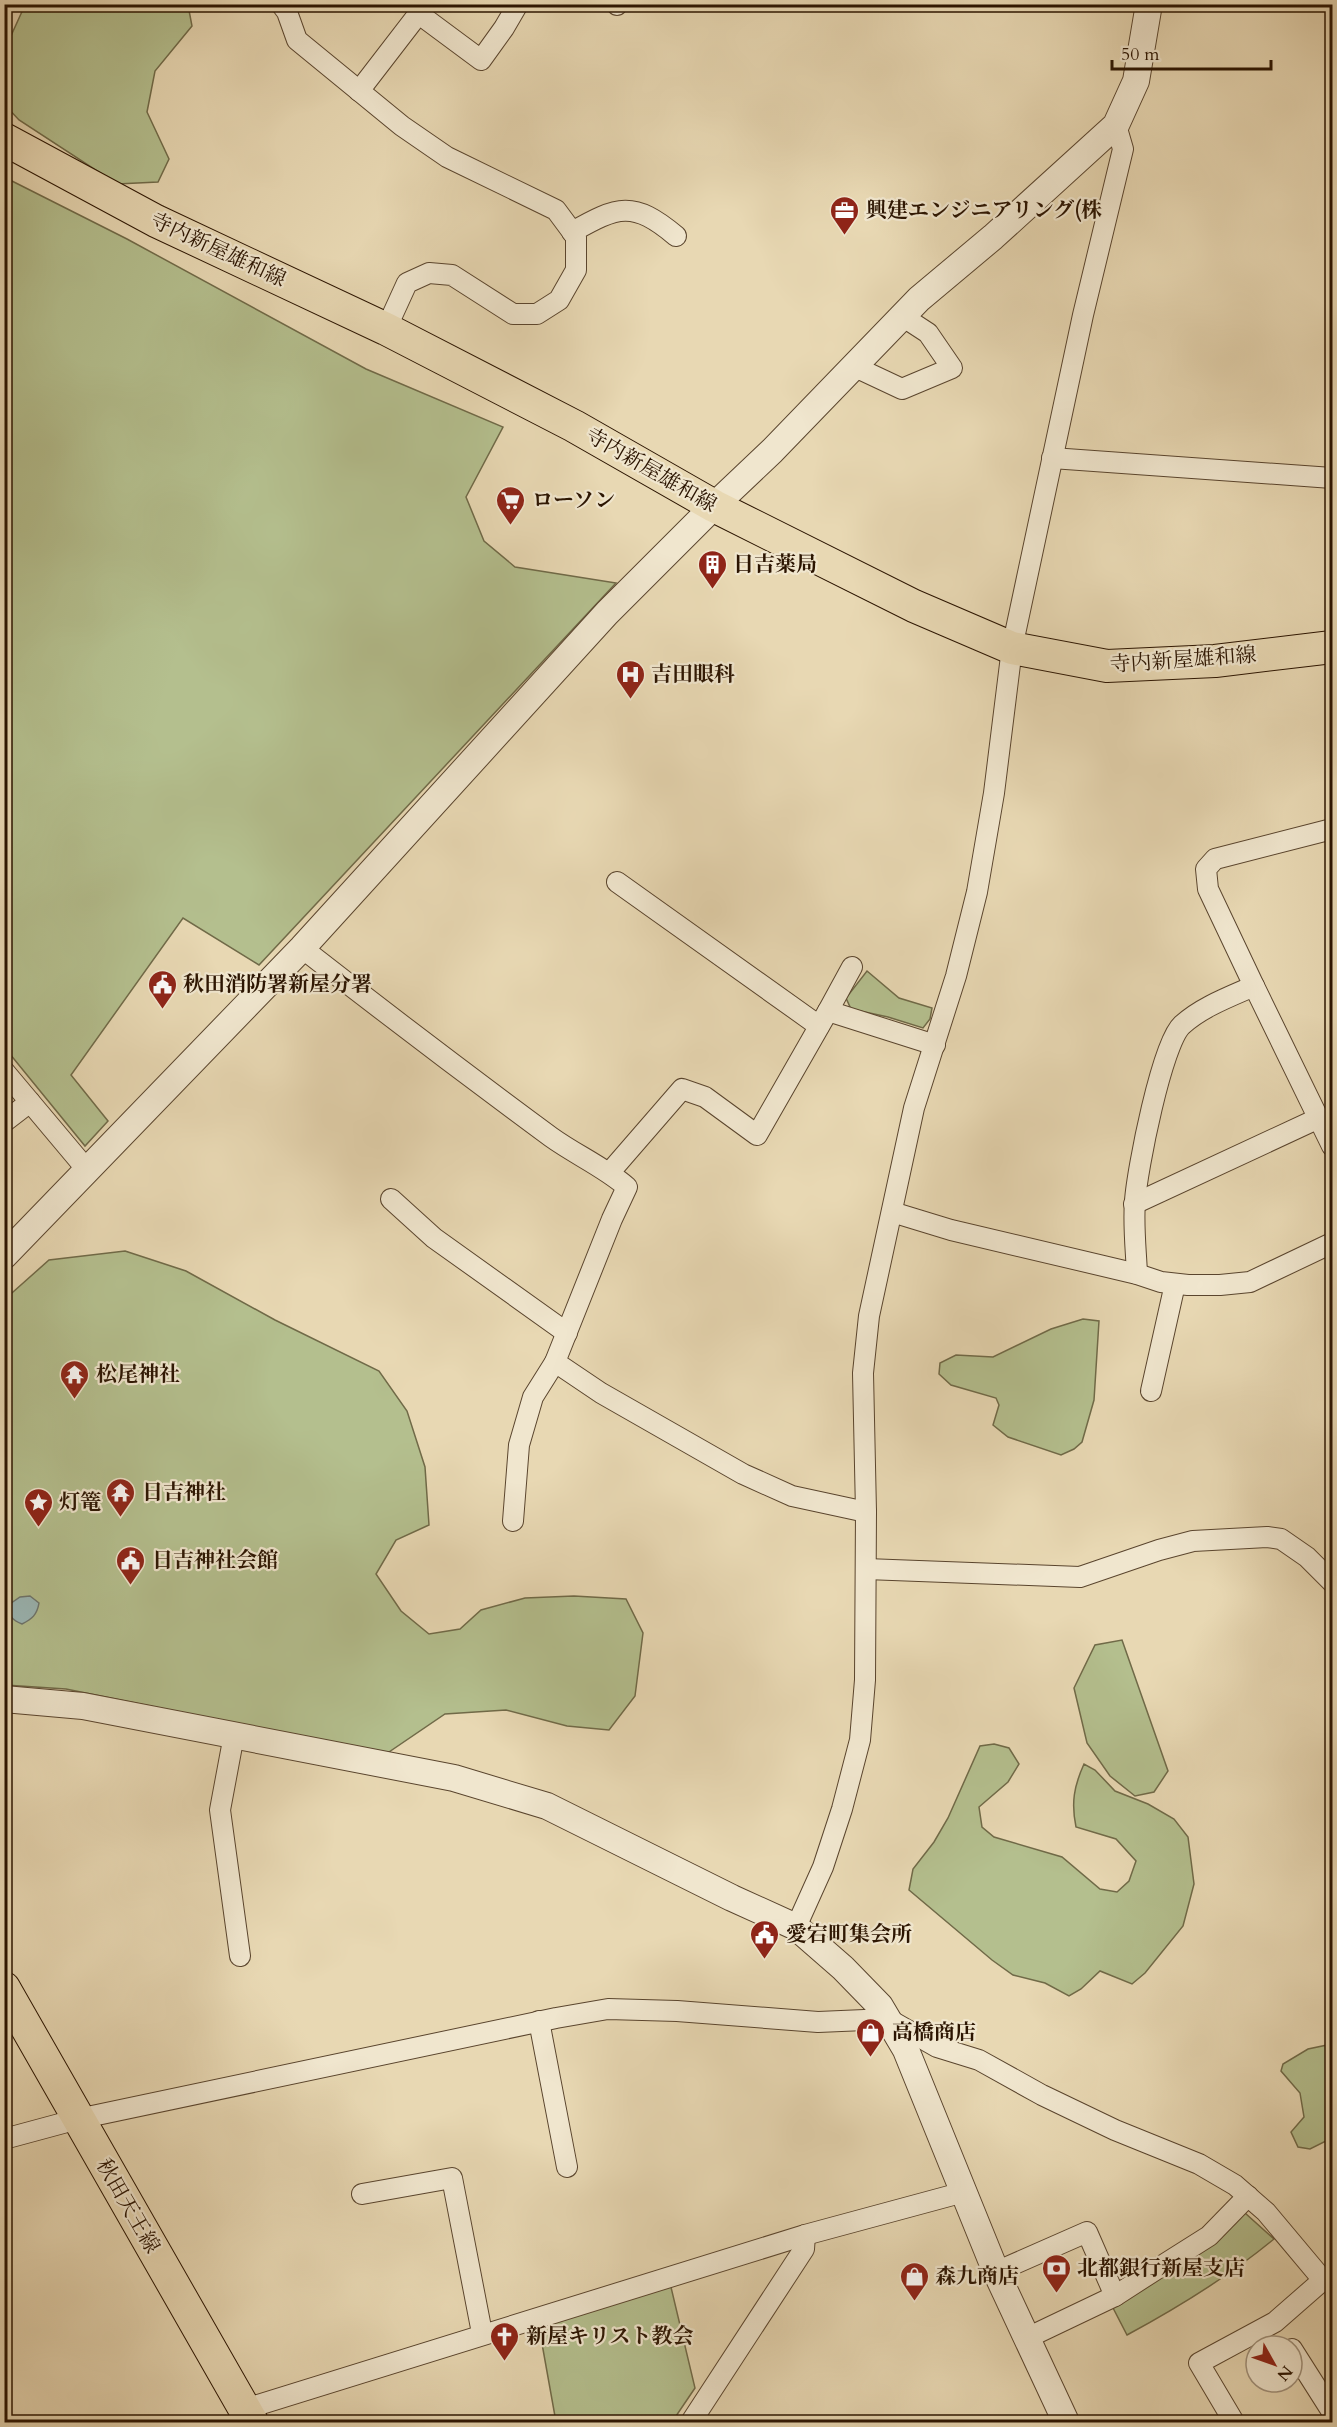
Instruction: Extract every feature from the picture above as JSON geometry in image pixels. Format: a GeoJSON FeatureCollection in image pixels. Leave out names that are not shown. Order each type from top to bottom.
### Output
{"type":"FeatureCollection","features":[{"type":"Feature","properties":{"kind":"main road","name":"寺内新屋雄和線"},"geometry":{"type":"LineString","coordinates":[[4,139],[156,221],[386,329],[574,426],[714,506],[914,606],[1012,648],[1107,666],[1215,661],[1332,647]]}},
{"type":"Feature","properties":{"kind":"main road","name":"秋田天王線"},"geometry":{"type":"LineString","coordinates":[[4,1988],[249,2416]]}},
{"type":"Feature","properties":{"kind":"street"},"geometry":{"type":"LineString","coordinates":[[281,4],[287,12],[297,40],[402,126],[447,157],[556,210],[576,237],[576,270],[559,300],[537,314],[513,314],[452,275],[429,273],[406,283],[386,329]]}},
{"type":"Feature","properties":{"kind":"street"},"geometry":{"type":"LineString","coordinates":[[359,91],[423,9],[481,60],[518,4]]}},
{"type":"Feature","properties":{"kind":"street"},"geometry":{"type":"LineString","coordinates":[[4,1256],[302,948],[607,613],[714,506],[772,452],[902,316],[1116,125],[1136,81],[1149,4]]}},
{"type":"Feature","properties":{"kind":"street"},"geometry":{"type":"LineString","coordinates":[[796,1927],[823,1867],[842,1809],[860,1740],[865,1680],[866,1569],[863,1373],[870,1316],[914,1108],[956,976],[976,892],[994,793],[1012,648],[1083,315],[1123,148],[1116,125]]}},
{"type":"Feature","properties":{"kind":"street"},"geometry":{"type":"LineString","coordinates":[[572,232],[603,215],[632,209],[661,223],[676,236]]}},
{"type":"Feature","properties":{"kind":"street"},"geometry":{"type":"LineString","coordinates":[[853,366],[902,389],[952,368],[928,333],[902,316]]}},
{"type":"Feature","properties":{"kind":"street"},"geometry":{"type":"LineString","coordinates":[[1052,458],[1332,478]]}},
{"type":"Feature","properties":{"kind":"street"},"geometry":{"type":"LineString","coordinates":[[1332,829],[1215,859],[1206,869],[1208,889],[1332,1146]]}},
{"type":"Feature","properties":{"kind":"street"},"geometry":{"type":"LineString","coordinates":[[617,882],[823,1018],[935,1045]]}},
{"type":"Feature","properties":{"kind":"street"},"geometry":{"type":"LineString","coordinates":[[302,948],[562,1145],[610,1172],[627,1187],[555,1362],[532,1397],[519,1445],[513,1521]]}},
{"type":"Feature","properties":{"kind":"street"},"geometry":{"type":"LineString","coordinates":[[610,1172],[682,1089],[705,1097],[757,1135],[852,967]]}},
{"type":"Feature","properties":{"kind":"street"},"geometry":{"type":"LineString","coordinates":[[1137,1274],[1134,1204],[1138,1174],[1167,1049],[1180,1026],[1206,1007],[1254,986]]}},
{"type":"Feature","properties":{"kind":"street"},"geometry":{"type":"LineString","coordinates":[[4,1071],[88,1171]]}},
{"type":"Feature","properties":{"kind":"street"},"geometry":{"type":"LineString","coordinates":[[4,1122],[30,1102]]}},
{"type":"Feature","properties":{"kind":"street"},"geometry":{"type":"LineString","coordinates":[[1134,1204],[1319,1118]]}},
{"type":"Feature","properties":{"kind":"street"},"geometry":{"type":"LineString","coordinates":[[391,1198],[434,1238],[567,1333]]}},
{"type":"Feature","properties":{"kind":"street"},"geometry":{"type":"LineString","coordinates":[[892,1212],[951,1230],[1175,1284],[1220,1285],[1250,1282],[1332,1243]]}},
{"type":"Feature","properties":{"kind":"street"},"geometry":{"type":"LineString","coordinates":[[1151,1391],[1175,1284]]}},
{"type":"Feature","properties":{"kind":"street"},"geometry":{"type":"LineString","coordinates":[[555,1362],[601,1393],[743,1474],[792,1496],[866,1512]]}},
{"type":"Feature","properties":{"kind":"street"},"geometry":{"type":"LineString","coordinates":[[866,1569],[1080,1577],[1193,1541],[1267,1538],[1281,1539],[1307,1557],[1332,1582]]}},
{"type":"Feature","properties":{"kind":"street"},"geometry":{"type":"LineString","coordinates":[[4,1700],[83,1707],[454,1778],[547,1806],[732,1898],[796,1927],[843,1968],[880,2006],[906,2050],[996,2272],[1066,2422]]}},
{"type":"Feature","properties":{"kind":"street"},"geometry":{"type":"LineString","coordinates":[[234,1735],[220,1810],[240,1956]]}},
{"type":"Feature","properties":{"kind":"street"},"geometry":{"type":"LineString","coordinates":[[4,2139],[78,2119],[539,2021],[608,2009],[677,2011],[818,2022],[888,2019],[938,2047],[979,2061],[1114,2130],[1199,2164],[1235,2185],[1266,2212],[1328,2281],[1275,2322],[1199,2363],[1233,2422]]}},
{"type":"Feature","properties":{"kind":"street"},"geometry":{"type":"LineString","coordinates":[[539,2021],[567,2168]]}},
{"type":"Feature","properties":{"kind":"street"},"geometry":{"type":"LineString","coordinates":[[362,2194],[452,2178],[482,2334]]}},
{"type":"Feature","properties":{"kind":"street"},"geometry":{"type":"LineString","coordinates":[[249,2416],[482,2334],[805,2235],[964,2192]]}},
{"type":"Feature","properties":{"kind":"street"},"geometry":{"type":"LineString","coordinates":[[1027,2338],[1115,2296],[1209,2236],[1248,2196]]}},
{"type":"Feature","properties":{"kind":"street"},"geometry":{"type":"LineString","coordinates":[[996,2272],[1087,2232],[1115,2296]]}},
{"type":"Feature","properties":{"kind":"street"},"geometry":{"type":"LineString","coordinates":[[692,2422],[804,2249],[805,2235]]}},
{"type":"Feature","properties":{"kind":"street"},"geometry":{"type":"LineString","coordinates":[[1275,2322],[1282,2334]]}},
{"type":"Feature","properties":{"kind":"street"},"geometry":{"type":"LineString","coordinates":[[1304,2368],[1332,2412]]}},
{"type":"Feature","properties":{"kind":"green space"},"geometry":{"type":"Polygon","coordinates":[[[25,5],[188,5],[192,26],[155,71],[147,112],[169,159],[158,182],[117,184],[19,120],[5,105],[5,49],[25,5]]]}},
{"type":"Feature","properties":{"kind":"green space"},"geometry":{"type":"Polygon","coordinates":[[[4,177],[127,239],[366,369],[503,427],[466,497],[484,541],[515,567],[616,583],[259,965],[183,918],[71,1075],[108,1121],[85,1146],[5,1048],[4,177]]]}},
{"type":"Feature","properties":{"kind":"green space"},"geometry":{"type":"Polygon","coordinates":[[[867,971],[899,998],[932,1008],[930,1019],[923,1028],[851,1009],[846,998],[867,971]]]}},
{"type":"Feature","properties":{"kind":"green space"},"geometry":{"type":"Polygon","coordinates":[[[125,1251],[186,1271],[275,1320],[379,1371],[407,1411],[425,1467],[429,1525],[396,1540],[376,1574],[401,1611],[429,1634],[460,1629],[481,1610],[525,1598],[574,1596],[626,1599],[643,1633],[635,1696],[609,1730],[567,1726],[506,1710],[445,1714],[386,1754],[66,1689],[5,1685],[4,1300],[49,1260],[125,1251]]]}},
{"type":"Feature","properties":{"kind":"green space"},"geometry":{"type":"Polygon","coordinates":[[[1083,1319],[1099,1321],[1094,1400],[1082,1442],[1061,1455],[1008,1437],[993,1425],[999,1405],[996,1398],[951,1385],[939,1374],[940,1363],[956,1355],[993,1357],[1051,1329],[1083,1319]]]}},
{"type":"Feature","properties":{"kind":"green space"},"geometry":{"type":"Polygon","coordinates":[[[1122,1640],[1168,1771],[1154,1792],[1135,1796],[1110,1776],[1087,1743],[1074,1688],[1095,1645],[1122,1640]]]}},
{"type":"Feature","properties":{"kind":"green space"},"geometry":{"type":"Polygon","coordinates":[[[994,1744],[1009,1748],[1019,1764],[1008,1782],[979,1807],[982,1827],[994,1837],[1062,1857],[1100,1889],[1117,1892],[1129,1881],[1136,1861],[1116,1839],[1076,1827],[1074,1795],[1084,1764],[1095,1770],[1115,1791],[1148,1804],[1174,1819],[1188,1837],[1194,1884],[1183,1926],[1145,1973],[1132,1984],[1100,1971],[1081,1989],[1069,1996],[1045,1983],[1013,1975],[909,1890],[913,1869],[934,1842],[948,1818],[980,1746],[994,1744]]]}},
{"type":"Feature","properties":{"kind":"green space"},"geometry":{"type":"Polygon","coordinates":[[[1332,2044],[1332,2138],[1310,2149],[1298,2147],[1291,2132],[1304,2117],[1300,2093],[1281,2071],[1283,2064],[1308,2049],[1332,2044]]]}},
{"type":"Feature","properties":{"kind":"green space"},"geometry":{"type":"Polygon","coordinates":[[[1245,2213],[1274,2239],[1203,2291],[1127,2335],[1111,2304],[1245,2213]]]}},
{"type":"Feature","properties":{"kind":"green space"},"geometry":{"type":"Polygon","coordinates":[[[670,2283],[695,2388],[672,2422],[556,2422],[539,2327],[670,2283]]]}},
{"type":"Feature","properties":{"kind":"water"},"geometry":{"type":"Polygon","coordinates":[[[30,1596],[39,1603],[37,1611],[34,1616],[22,1624],[12,1618],[7,1606],[20,1597],[30,1596]]]}},
{"type":"Feature","properties":{"kind":"place","name":"興建エンジニアリング(株"},"geometry":{"type":"Point","coordinates":[845,236]}},
{"type":"Feature","properties":{"kind":"place","name":"ローソン"},"geometry":{"type":"Point","coordinates":[511,526]}},
{"type":"Feature","properties":{"kind":"place","name":"日吉薬局"},"geometry":{"type":"Point","coordinates":[712,590]}},
{"type":"Feature","properties":{"kind":"place","name":"吉田眼科"},"geometry":{"type":"Point","coordinates":[630,700]}},
{"type":"Feature","properties":{"kind":"place","name":"秋田消防署新屋分署"},"geometry":{"type":"Point","coordinates":[162,1010]}},
{"type":"Feature","properties":{"kind":"place","name":"松尾神社"},"geometry":{"type":"Point","coordinates":[75,1400]}},
{"type":"Feature","properties":{"kind":"place","name":"日吉神社"},"geometry":{"type":"Point","coordinates":[121,1518]}},
{"type":"Feature","properties":{"kind":"place","name":"灯篭"},"geometry":{"type":"Point","coordinates":[38,1528]}},
{"type":"Feature","properties":{"kind":"place","name":"日吉神社会館"},"geometry":{"type":"Point","coordinates":[131,1586]}},
{"type":"Feature","properties":{"kind":"place","name":"愛宕町集会所"},"geometry":{"type":"Point","coordinates":[765,1960]}},
{"type":"Feature","properties":{"kind":"place","name":"高橋商店"},"geometry":{"type":"Point","coordinates":[871,2058]}},
{"type":"Feature","properties":{"kind":"place","name":"北都銀行新屋支店"},"geometry":{"type":"Point","coordinates":[1056,2294]}},
{"type":"Feature","properties":{"kind":"place","name":"森九商店"},"geometry":{"type":"Point","coordinates":[914,2302]}},
{"type":"Feature","properties":{"kind":"place","name":"新屋キリスト教会"},"geometry":{"type":"Point","coordinates":[505,2362]}}]}
